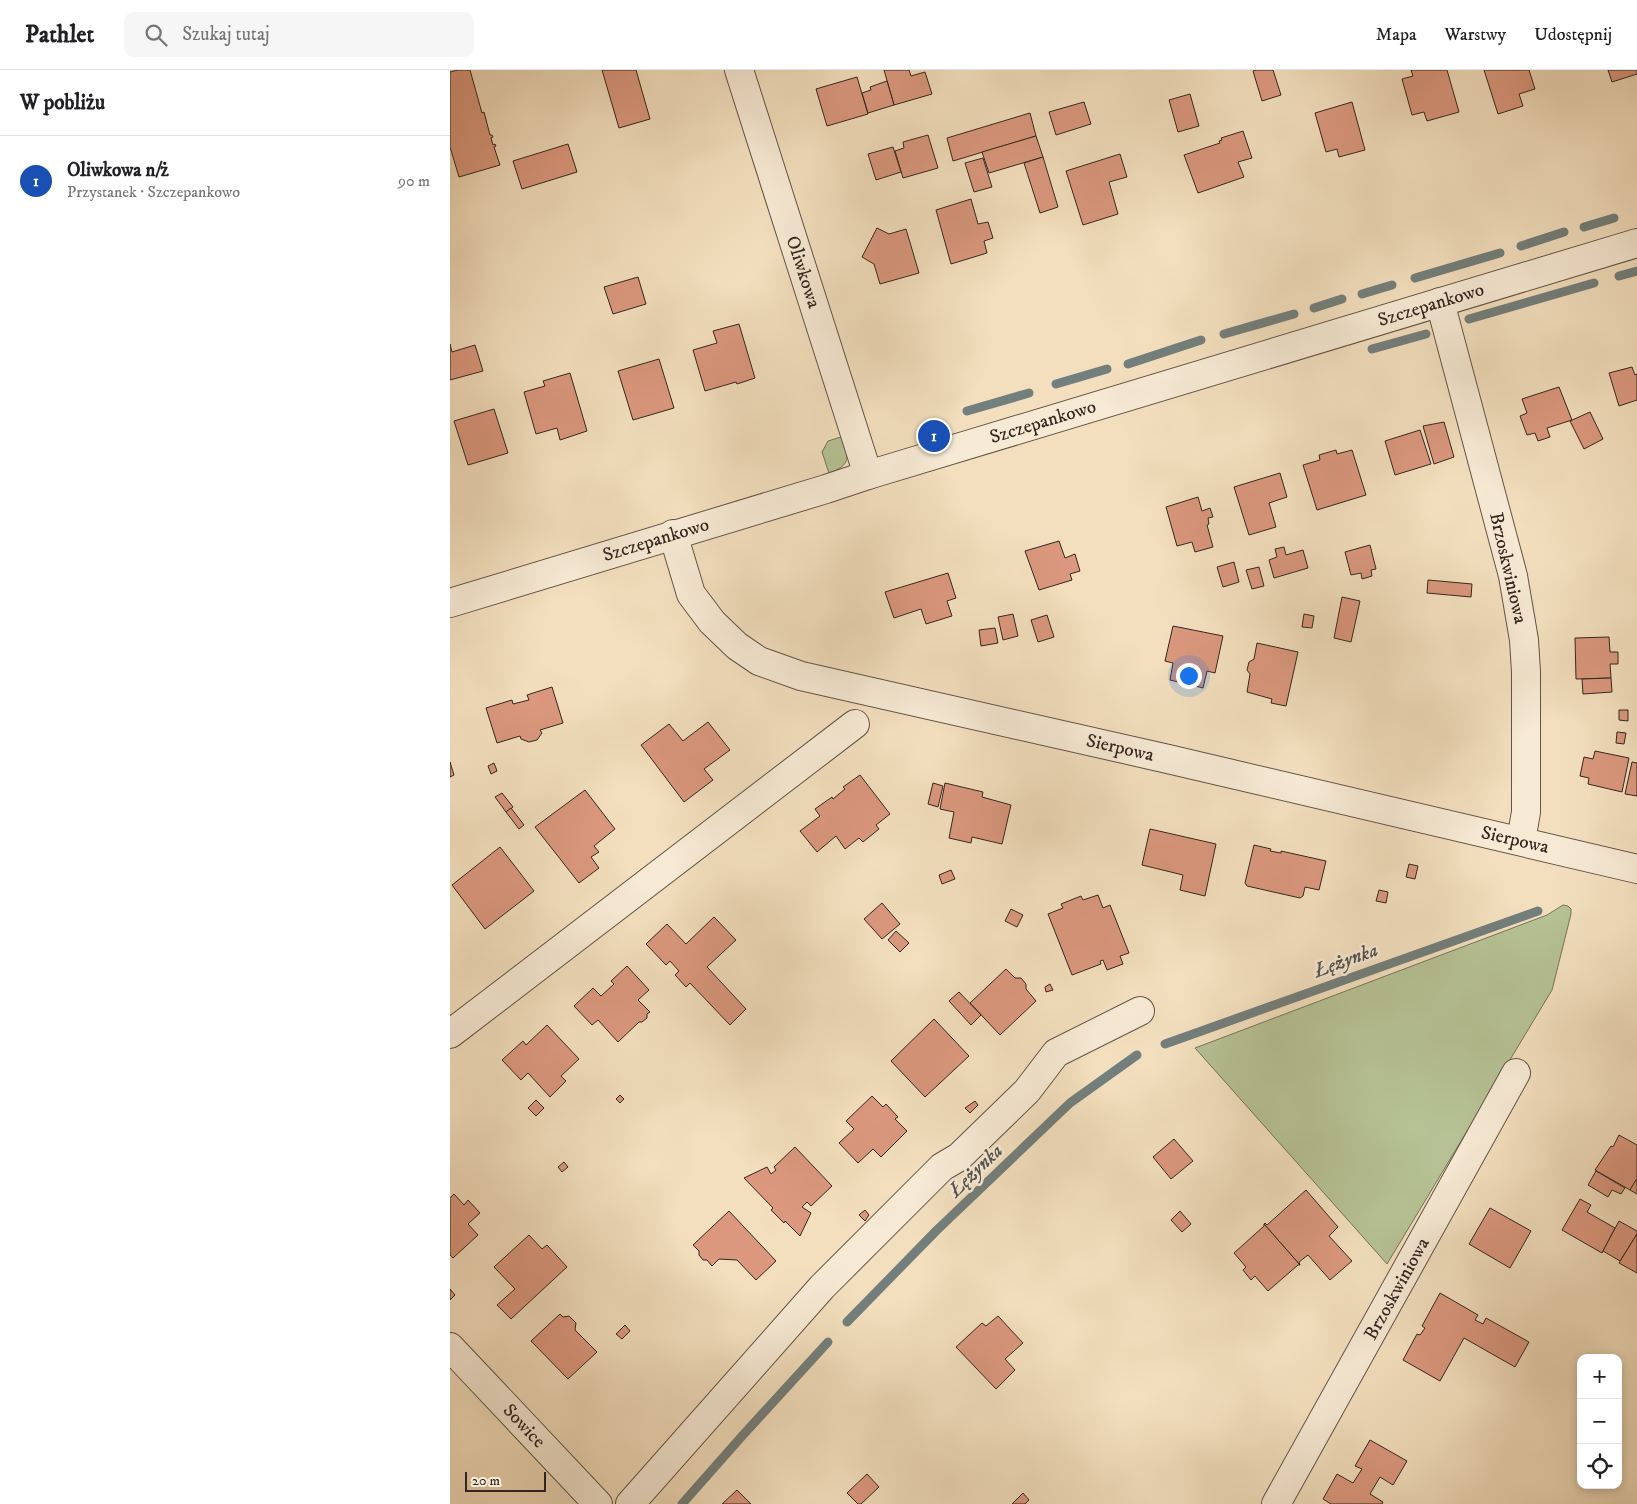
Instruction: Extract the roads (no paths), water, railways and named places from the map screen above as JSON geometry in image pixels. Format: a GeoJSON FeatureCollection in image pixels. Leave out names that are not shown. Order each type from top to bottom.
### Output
{"type":"FeatureCollection","features":[{"type":"Feature","properties":{"kind":"street","name":"Oliwkowa"},"geometry":{"type":"LineString","coordinates":[[739,70],[868,474]]}},
{"type":"Feature","properties":{"kind":"street","name":"Szczepankowo"},"geometry":{"type":"LineString","coordinates":[[450,603],[826,489],[868,474],[1637,243]]}},
{"type":"Feature","properties":{"kind":"street","name":"Brzoskwiniowa"},"geometry":{"type":"LineString","coordinates":[[1440,302],[1513,576],[1520,610],[1526,672],[1526,812],[1520,841]]}},
{"type":"Feature","properties":{"kind":"street","name":"Sierpowa"},"geometry":{"type":"LineString","coordinates":[[673,534],[691,594],[712,622],[737,646],[759,661],[801,676],[1637,869]]}},
{"type":"Feature","properties":{"kind":"street"},"geometry":{"type":"LineString","coordinates":[[450,1034],[855,724]]}},
{"type":"Feature","properties":{"kind":"street"},"geometry":{"type":"LineString","coordinates":[[630,1504],[822,1287],[942,1167],[959,1157],[1027,1091],[1056,1053],[1140,1011]]}},
{"type":"Feature","properties":{"kind":"street","name":"Brzoskwiniowa"},"geometry":{"type":"LineString","coordinates":[[1276,1504],[1516,1073]]}},
{"type":"Feature","properties":{"kind":"street","name":"Sowice"},"geometry":{"type":"LineString","coordinates":[[450,1347],[598,1504]]}},
{"type":"Feature","properties":{"kind":"waterway"},"geometry":{"type":"LineString","coordinates":[[1584,227],[1614,218]]}},
{"type":"Feature","properties":{"kind":"waterway"},"geometry":{"type":"LineString","coordinates":[[1521,246],[1564,232]]}},
{"type":"Feature","properties":{"kind":"waterway"},"geometry":{"type":"LineString","coordinates":[[1415,278],[1500,253]]}},
{"type":"Feature","properties":{"kind":"waterway"},"geometry":{"type":"LineString","coordinates":[[1619,276],[1637,271]]}},
{"type":"Feature","properties":{"kind":"waterway"},"geometry":{"type":"LineString","coordinates":[[1469,319],[1594,283]]}},
{"type":"Feature","properties":{"kind":"waterway"},"geometry":{"type":"LineString","coordinates":[[1362,294],[1392,285]]}},
{"type":"Feature","properties":{"kind":"waterway"},"geometry":{"type":"LineString","coordinates":[[1314,308],[1342,299]]}},
{"type":"Feature","properties":{"kind":"waterway"},"geometry":{"type":"LineString","coordinates":[[1224,334],[1294,314]]}},
{"type":"Feature","properties":{"kind":"waterway"},"geometry":{"type":"LineString","coordinates":[[1372,349],[1426,334]]}},
{"type":"Feature","properties":{"kind":"waterway"},"geometry":{"type":"LineString","coordinates":[[1128,364],[1201,340]]}},
{"type":"Feature","properties":{"kind":"waterway"},"geometry":{"type":"LineString","coordinates":[[1056,384],[1107,369]]}},
{"type":"Feature","properties":{"kind":"waterway"},"geometry":{"type":"LineString","coordinates":[[967,411],[1029,393]]}},
{"type":"Feature","properties":{"kind":"waterway","name":"Łężynka"},"geometry":{"type":"LineString","coordinates":[[1165,1044],[1538,911]]}},
{"type":"Feature","properties":{"kind":"waterway","name":"Łężynka"},"geometry":{"type":"LineString","coordinates":[[847,1322],[937,1230],[1070,1103],[1137,1055]]}},
{"type":"Feature","properties":{"kind":"waterway","name":"Łężynka"},"geometry":{"type":"LineString","coordinates":[[682,1504],[828,1342]]}},
{"type":"Feature","properties":{"kind":"place","name":"Oliwkowa n/ż"},"geometry":{"type":"Point","coordinates":[934,436]}}]}
